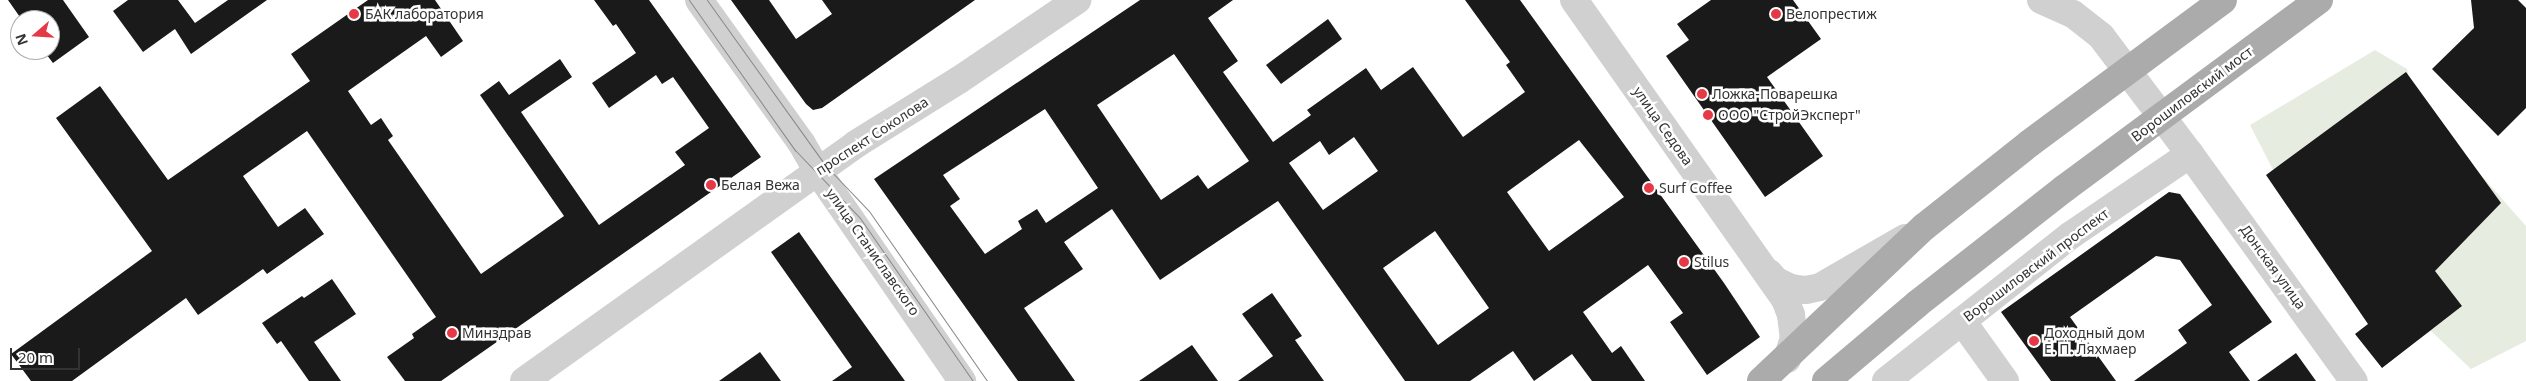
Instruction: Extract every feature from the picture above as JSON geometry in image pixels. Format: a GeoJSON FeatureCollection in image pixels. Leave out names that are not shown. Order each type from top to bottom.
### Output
{"type":"FeatureCollection","features":[{"type":"Feature","properties":{"kind":"main road"},"geometry":{"type":"LineString","coordinates":[[1761,381],[1924,227],[2030,143],[2223,0]]}},
{"type":"Feature","properties":{"kind":"main road","name":"Ворошиловский мост"},"geometry":{"type":"LineString","coordinates":[[1826,381],[1917,304],[2065,188],[2319,0]]}},
{"type":"Feature","properties":{"kind":"street","name":"улица Станиславского"},"geometry":{"type":"LineString","coordinates":[[699,0],[802,144],[818,172],[962,381]]}},
{"type":"Feature","properties":{"kind":"street","name":"проспект Соколова"},"geometry":{"type":"LineString","coordinates":[[524,381],[856,144],[959,80],[1078,0]]}},
{"type":"Feature","properties":{"kind":"street","name":"улица Седова"},"geometry":{"type":"LineString","coordinates":[[1574,0],[1785,299],[1791,315],[1794,338],[1786,359]]}},
{"type":"Feature","properties":{"kind":"street","name":"Донская улица"},"geometry":{"type":"LineString","coordinates":[[2041,0],[2072,14],[2102,36],[2354,381]]}},
{"type":"Feature","properties":{"kind":"street","name":"Ворошиловский проспект"},"geometry":{"type":"LineString","coordinates":[[1886,381],[2072,236],[2190,154]]}},
{"type":"Feature","properties":{"kind":"street"},"geometry":{"type":"LineString","coordinates":[[1746,244],[1776,281],[1791,288],[1806,290],[1820,287],[1924,227]]}},
{"type":"Feature","properties":{"kind":"street"},"geometry":{"type":"LineString","coordinates":[[1962,321],[2005,381]]}},
{"type":"Feature","properties":{"kind":"shaded area"},"geometry":{"type":"Polygon","coordinates":[[[2375,50],[2407,69],[2412,97],[2526,226],[2526,341],[2471,369],[2431,331],[2405,349],[2289,201],[2250,125],[2375,50]]]}},
{"type":"Feature","properties":{"kind":"building"},"geometry":{"type":"Polygon","coordinates":[[[8,0],[63,0],[89,37],[60,58],[60,10],[15,10],[8,0]]]}},
{"type":"Feature","properties":{"kind":"building"},"geometry":{"type":"Polygon","coordinates":[[[128,0],[178,0],[195,23],[228,0],[267,0],[191,54],[175,29],[143,52],[113,11],[128,0]]]}},
{"type":"Feature","properties":{"kind":"building"},"geometry":{"type":"Polygon","coordinates":[[[368,0],[435,0],[463,41],[441,57],[426,36],[348,91],[371,125],[381,118],[393,136],[388,140],[481,274],[564,216],[480,95],[499,81],[509,95],[560,59],[572,77],[521,112],[599,225],[685,165],[675,152],[709,128],[673,77],[662,84],[656,75],[609,108],[592,83],[636,53],[616,24],[613,26],[594,0],[649,0],[761,157],[441,381],[405,381],[387,357],[414,338],[412,334],[436,317],[307,131],[243,176],[278,227],[305,208],[324,234],[267,274],[263,269],[198,315],[186,298],[72,381],[31,381],[11,354],[152,251],[56,118],[100,86],[168,180],[310,81],[291,54],[368,0]]]}},
{"type":"Feature","properties":{"kind":"building"},"geometry":{"type":"Polygon","coordinates":[[[731,0],[769,0],[796,39],[832,14],[822,0],[975,0],[822,108],[813,110],[806,104],[731,0]]]}},
{"type":"Feature","properties":{"kind":"building"},"geometry":{"type":"Polygon","coordinates":[[[1140,0],[1233,0],[1208,18],[1238,61],[1223,72],[1273,142],[1311,115],[1307,110],[1366,68],[1381,90],[1413,67],[1463,137],[1525,92],[1506,65],[1510,62],[1465,0],[1520,0],[1724,283],[1760,337],[1707,375],[1670,322],[1683,313],[1648,265],[1583,312],[1612,353],[1621,346],[1645,381],[1592,381],[1572,354],[1534,381],[1513,351],[1470,381],[1405,381],[1278,201],[1160,280],[1112,209],[1064,242],[1083,269],[1024,308],[1075,381],[1018,381],[874,179],[1140,0]],[[1174,54],[1097,105],[1161,200],[1198,175],[1208,189],[1249,161],[1174,54]],[[1045,109],[943,175],[960,199],[950,206],[985,254],[1022,229],[1018,221],[1037,209],[1046,223],[1098,188],[1045,109]],[[1354,137],[1329,155],[1320,141],[1289,163],[1323,210],[1378,171],[1354,137]],[[1579,140],[1507,192],[1549,251],[1624,197],[1579,140]],[[1435,231],[1383,268],[1438,345],[1489,308],[1435,231]]]}},
{"type":"Feature","properties":{"kind":"building"},"geometry":{"type":"Polygon","coordinates":[[[1711,0],[1793,0],[1821,39],[1767,77],[1823,156],[1765,197],[1666,56],[1689,40],[1677,24],[1711,0]]]}},
{"type":"Feature","properties":{"kind":"building"},"geometry":{"type":"Polygon","coordinates":[[[2471,0],[2518,0],[2526,8],[2526,108],[2498,136],[2432,69],[2474,28],[2471,0]]]}},
{"type":"Feature","properties":{"kind":"building"},"geometry":{"type":"Polygon","coordinates":[[[1328,19],[1342,39],[1281,84],[1266,65],[1328,19]]]}},
{"type":"Feature","properties":{"kind":"building"},"geometry":{"type":"Polygon","coordinates":[[[2406,72],[2501,203],[2435,271],[2462,306],[2382,368],[2355,334],[2368,324],[2266,175],[2406,72]]]}},
{"type":"Feature","properties":{"kind":"building"},"geometry":{"type":"Polygon","coordinates":[[[2169,192],[2180,194],[2272,322],[2229,352],[2250,381],[2134,381],[2187,343],[2178,330],[2212,305],[2180,260],[2156,256],[2070,317],[2116,381],[2051,381],[2001,312],[2169,192]]]}},
{"type":"Feature","properties":{"kind":"building"},"geometry":{"type":"Polygon","coordinates":[[[799,232],[905,381],[832,381],[852,367],[771,252],[799,232]]]}},
{"type":"Feature","properties":{"kind":"building"},"geometry":{"type":"Polygon","coordinates":[[[332,279],[356,314],[314,342],[341,381],[309,381],[281,341],[277,344],[262,323],[302,296],[304,298],[332,279]]]}},
{"type":"Feature","properties":{"kind":"building"},"geometry":{"type":"Polygon","coordinates":[[[1272,293],[1302,336],[1295,340],[1324,381],[1238,381],[1273,356],[1242,314],[1272,293]]]}},
{"type":"Feature","properties":{"kind":"building"},"geometry":{"type":"Polygon","coordinates":[[[1192,345],[1218,381],[1139,381],[1192,345]]]}},
{"type":"Feature","properties":{"kind":"building"},"geometry":{"type":"Polygon","coordinates":[[[760,352],[781,381],[719,381],[760,352]]]}},
{"type":"Feature","properties":{"kind":"building"},"geometry":{"type":"Polygon","coordinates":[[[2296,353],[2316,381],[2257,381],[2296,353]]]}},
{"type":"Feature","properties":{"kind":"tram line"},"geometry":{"type":"LineString","coordinates":[[689,0],[795,150],[860,218],[973,381]]}},
{"type":"Feature","properties":{"kind":"tram line"},"geometry":{"type":"LineString","coordinates":[[707,0],[826,166],[869,211],[987,381]]}},
{"type":"Feature","properties":{"kind":"place","name":"БАК лаборатория"},"geometry":{"type":"Point","coordinates":[354,14]}},
{"type":"Feature","properties":{"kind":"place","name":"Велопрестиж"},"geometry":{"type":"Point","coordinates":[1776,14]}},
{"type":"Feature","properties":{"kind":"place","name":"Ложка-Поварешка"},"geometry":{"type":"Point","coordinates":[1702,94]}},
{"type":"Feature","properties":{"kind":"place","name":"ООО \"СтройЭксперт\""},"geometry":{"type":"Point","coordinates":[1708,115]}},
{"type":"Feature","properties":{"kind":"place","name":"Белая Вежа"},"geometry":{"type":"Point","coordinates":[711,185]}},
{"type":"Feature","properties":{"kind":"place","name":"Surf Coffee"},"geometry":{"type":"Point","coordinates":[1649,188]}},
{"type":"Feature","properties":{"kind":"place","name":"Stilus"},"geometry":{"type":"Point","coordinates":[1684,262]}},
{"type":"Feature","properties":{"kind":"place","name":"Минздрав"},"geometry":{"type":"Point","coordinates":[452,333]}},
{"type":"Feature","properties":{"kind":"place","name":"Доходный дом Е. П. Ляхмаер"},"geometry":{"type":"Point","coordinates":[2034,341]}}]}
